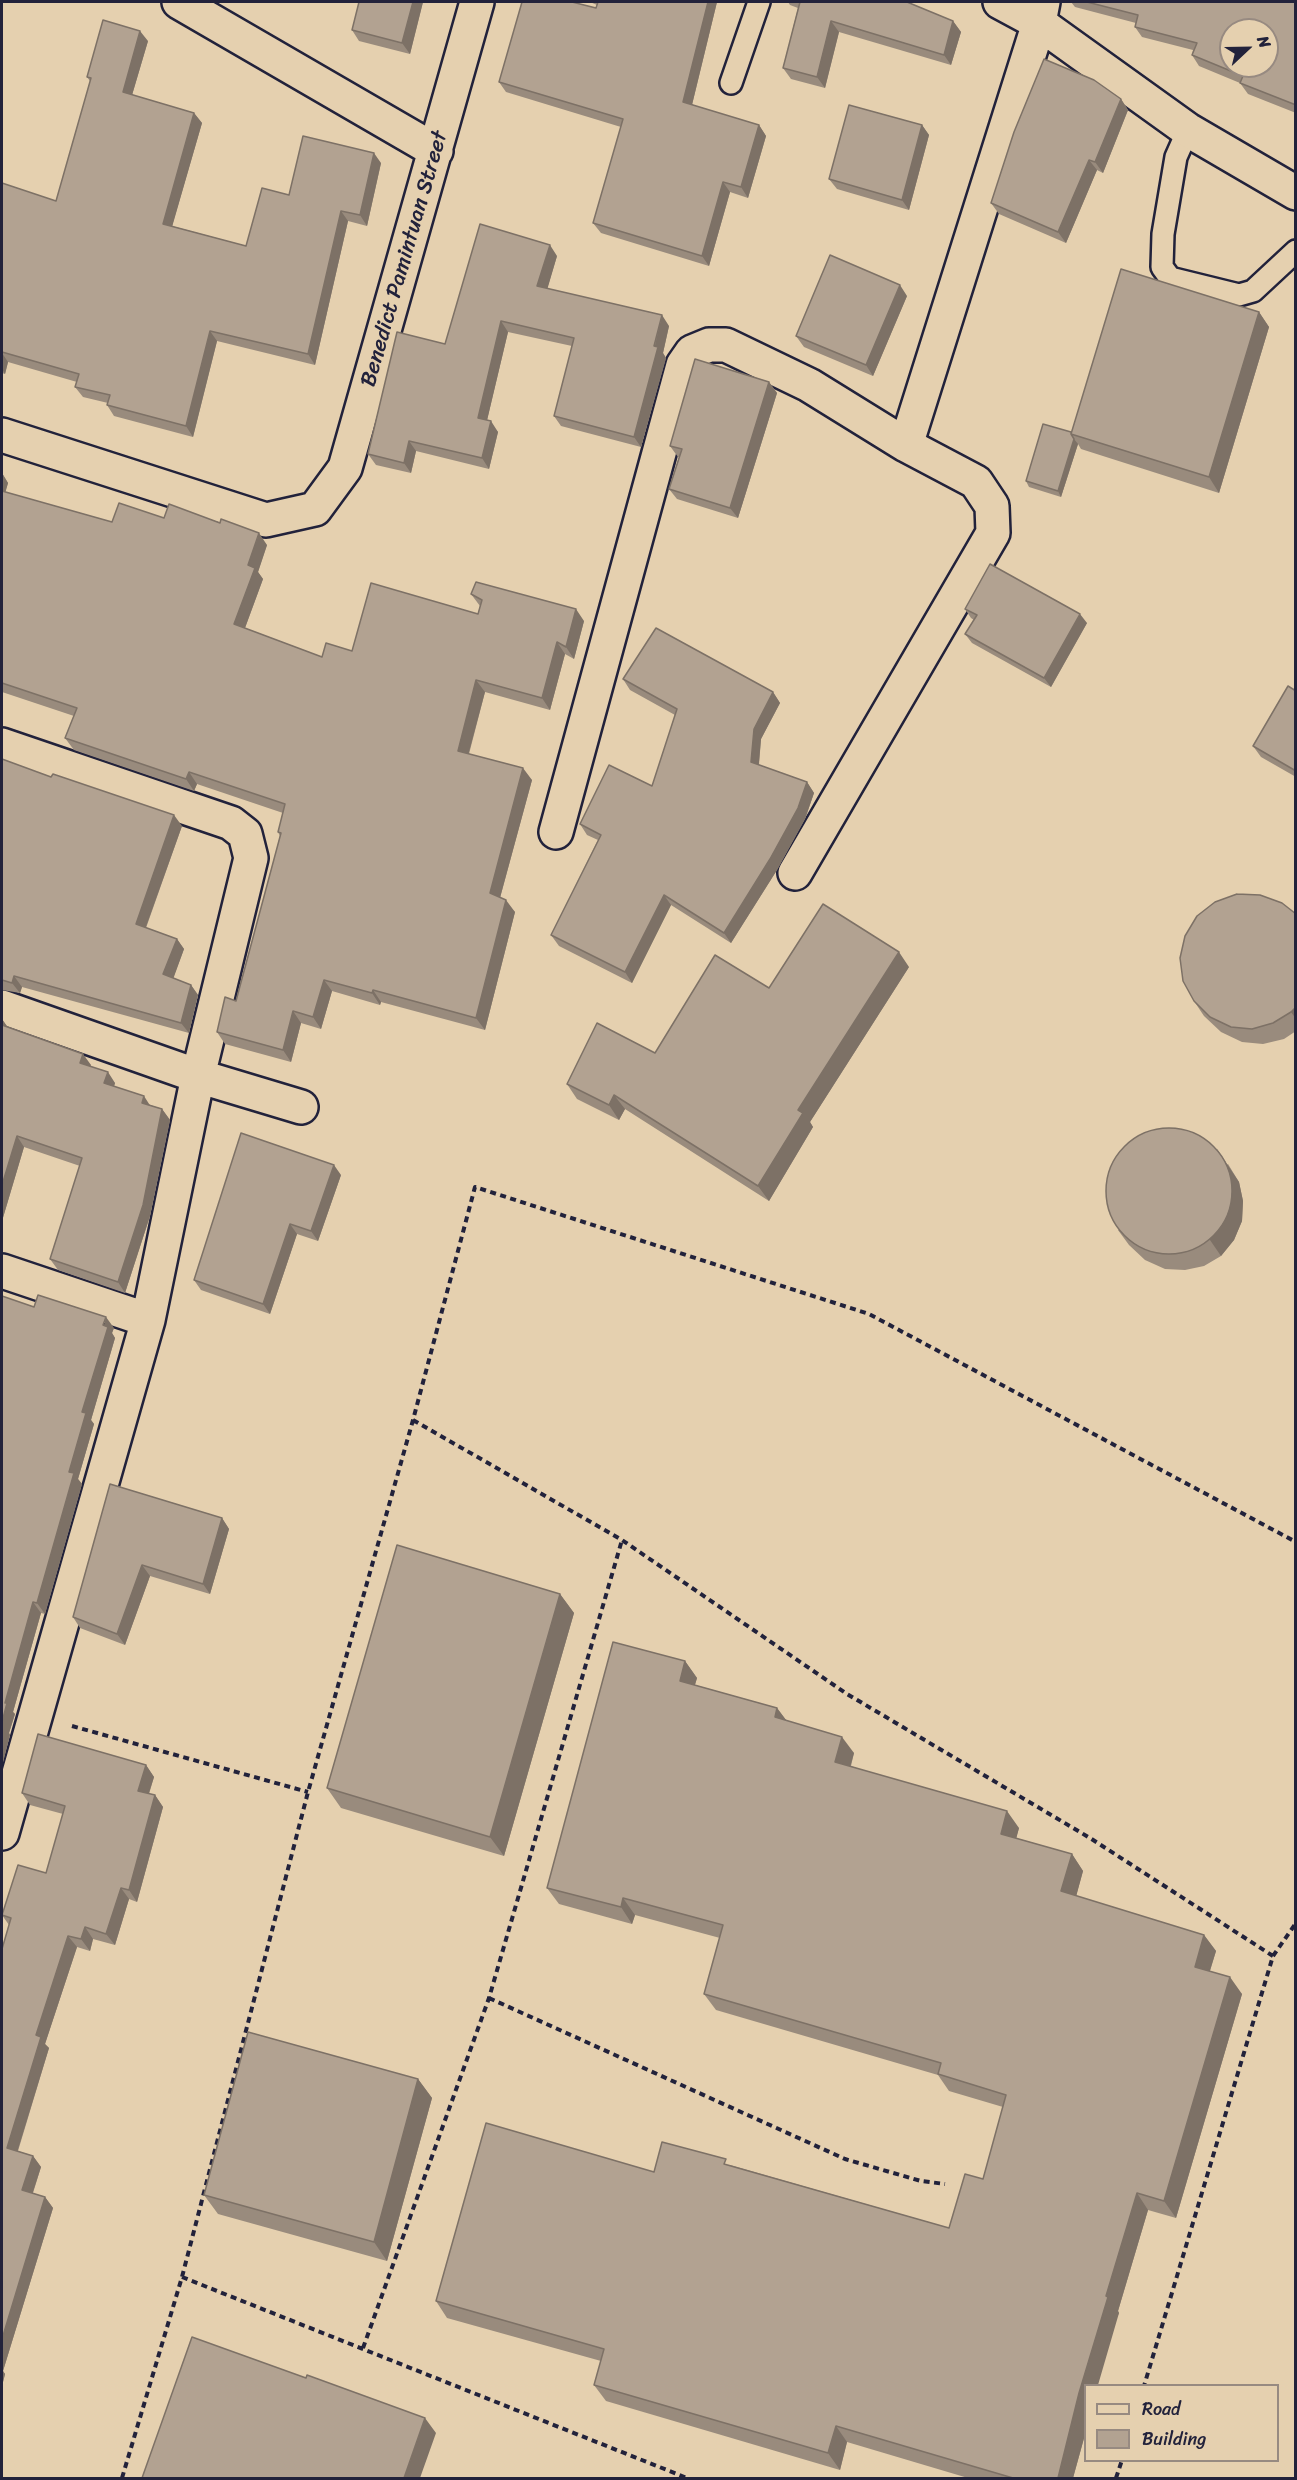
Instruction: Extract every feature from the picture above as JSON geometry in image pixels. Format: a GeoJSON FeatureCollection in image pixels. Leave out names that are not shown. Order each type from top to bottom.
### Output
{"type":"FeatureCollection","features":[{"type":"Feature","properties":{"kind":"street"},"geometry":{"type":"LineString","coordinates":[[179,2],[436,151]]}},
{"type":"Feature","properties":{"kind":"street","name":"Benedict Pamintuan Street"},"geometry":{"type":"LineString","coordinates":[[2,435],[266,520],[315,509],[345,468],[477,2]]}},
{"type":"Feature","properties":{"kind":"street"},"geometry":{"type":"LineString","coordinates":[[1000,2],[1041,12],[1188,130],[1296,193]]}},
{"type":"Feature","properties":{"kind":"street"},"geometry":{"type":"LineString","coordinates":[[906,445],[1041,12]]}},
{"type":"Feature","properties":{"kind":"street"},"geometry":{"type":"LineString","coordinates":[[556,832],[683,365],[692,352],[709,345],[726,345],[808,386],[906,445],[976,482],[992,506],[993,533],[795,873]]}},
{"type":"Feature","properties":{"kind":"street"},"geometry":{"type":"LineString","coordinates":[[2,745],[231,823],[245,834],[251,858],[198,1076],[148,1320],[33,1716],[2,1833]]}},
{"type":"Feature","properties":{"kind":"street"},"geometry":{"type":"LineString","coordinates":[[2,1008],[198,1076],[301,1107]]}},
{"type":"Feature","properties":{"kind":"street"},"geometry":{"type":"LineString","coordinates":[[2,1271],[148,1320]]}},
{"type":"Feature","properties":{"kind":"lane"},"geometry":{"type":"LineString","coordinates":[[731,83],[759,2]]}},
{"type":"Feature","properties":{"kind":"lane"},"geometry":{"type":"LineString","coordinates":[[1188,130],[1176,157],[1163,234],[1162,267],[1170,278],[1239,295],[1253,291],[1296,251]]}},
{"type":"Feature","properties":{"kind":"path"},"geometry":{"type":"LineString","coordinates":[[122,2478],[182,2277],[308,1792],[475,1187],[869,1314],[1296,1542]]}},
{"type":"Feature","properties":{"kind":"path"},"geometry":{"type":"LineString","coordinates":[[412,1420],[622,1540],[847,1694],[1090,1838],[1273,1956]]}},
{"type":"Feature","properties":{"kind":"path"},"geometry":{"type":"LineString","coordinates":[[363,2348],[489,1998],[622,1540]]}},
{"type":"Feature","properties":{"kind":"path"},"geometry":{"type":"LineString","coordinates":[[33,1716],[308,1792]]}},
{"type":"Feature","properties":{"kind":"path"},"geometry":{"type":"LineString","coordinates":[[1144,2384],[1273,1956],[1296,1923]]}},
{"type":"Feature","properties":{"kind":"path"},"geometry":{"type":"LineString","coordinates":[[489,1998],[845,2159],[921,2181],[945,2184]]}},
{"type":"Feature","properties":{"kind":"path"},"geometry":{"type":"LineString","coordinates":[[182,2277],[687,2478]]}},
{"type":"Feature","properties":{"kind":"path"},"geometry":{"type":"LineString","coordinates":[[1116,2478],[1121,2462]]}},
{"type":"Feature","properties":{"kind":"building"},"geometry":{"type":"Polygon","coordinates":[[[359,2],[413,2],[402,43],[352,30],[359,2]]]}},
{"type":"Feature","properties":{"kind":"building"},"geometry":{"type":"Polygon","coordinates":[[[522,2],[572,2],[596,8],[598,2],[708,2],[683,102],[759,125],[741,187],[723,182],[702,256],[593,223],[623,119],[499,82],[522,2]]]}},
{"type":"Feature","properties":{"kind":"building"},"geometry":{"type":"Polygon","coordinates":[[[800,2],[907,2],[953,21],[944,55],[831,21],[817,77],[783,68],[800,2]]]}},
{"type":"Feature","properties":{"kind":"building"},"geometry":{"type":"Polygon","coordinates":[[[1087,2],[1296,2],[1296,105],[1240,83],[1242,78],[1279,78],[1279,18],[1219,18],[1219,66],[1192,55],[1197,43],[1135,27],[1138,15],[1087,2]]]}},
{"type":"Feature","properties":{"kind":"building"},"geometry":{"type":"Polygon","coordinates":[[[103,20],[140,31],[123,92],[194,113],[163,224],[246,246],[262,188],[289,195],[303,136],[374,153],[360,215],[341,211],[308,354],[210,331],[186,426],[107,405],[110,395],[75,387],[79,374],[2,352],[2,183],[56,201],[91,78],[87,77],[103,20]]]}},
{"type":"Feature","properties":{"kind":"building"},"geometry":{"type":"Polygon","coordinates":[[[1044,59],[1094,80],[1121,99],[1095,162],[1089,160],[1058,232],[991,203],[1014,132],[1044,59]]]}},
{"type":"Feature","properties":{"kind":"building"},"geometry":{"type":"Polygon","coordinates":[[[849,105],[922,125],[902,200],[829,179],[849,105]]]}},
{"type":"Feature","properties":{"kind":"building"},"geometry":{"type":"Polygon","coordinates":[[[480,224],[550,245],[537,286],[662,315],[654,346],[658,347],[634,437],[554,416],[574,338],[501,321],[478,418],[491,421],[482,458],[409,441],[404,463],[368,454],[397,332],[445,344],[480,224]]]}},
{"type":"Feature","properties":{"kind":"building"},"geometry":{"type":"Polygon","coordinates":[[[830,255],[900,285],[866,365],[796,336],[830,255]]]}},
{"type":"Feature","properties":{"kind":"building"},"geometry":{"type":"Polygon","coordinates":[[[1121,269],[1259,312],[1209,477],[1071,434],[1121,269]]]}},
{"type":"Feature","properties":{"kind":"building"},"geometry":{"type":"Polygon","coordinates":[[[695,359],[769,382],[730,508],[669,489],[682,449],[670,446],[695,359]]]}},
{"type":"Feature","properties":{"kind":"building"},"geometry":{"type":"Polygon","coordinates":[[[1043,424],[1071,432],[1074,439],[1058,491],[1026,481],[1043,424]]]}},
{"type":"Feature","properties":{"kind":"building"},"geometry":{"type":"Polygon","coordinates":[[[2,491],[112,522],[119,503],[164,518],[169,504],[220,523],[221,519],[259,533],[248,565],[255,568],[234,624],[322,657],[326,643],[352,651],[371,583],[478,614],[482,600],[471,594],[476,582],[576,609],[566,647],[557,642],[542,698],[476,680],[458,751],[523,768],[490,893],[506,900],[476,1018],[373,990],[372,993],[324,980],[313,1017],[293,1011],[283,1050],[217,1032],[225,997],[236,1001],[281,833],[278,832],[285,804],[189,772],[186,779],[65,738],[77,708],[2,683],[2,491]]]}},
{"type":"Feature","properties":{"kind":"building"},"geometry":{"type":"Polygon","coordinates":[[[990,564],[1080,614],[1044,678],[965,634],[977,615],[965,609],[990,564]]]}},
{"type":"Feature","properties":{"kind":"building"},"geometry":{"type":"Polygon","coordinates":[[[656,628],[773,692],[754,729],[751,762],[807,782],[798,808],[770,859],[724,933],[664,895],[625,972],[551,935],[601,835],[580,824],[609,765],[652,786],[677,709],[623,679],[656,628]]]}},
{"type":"Feature","properties":{"kind":"building"},"geometry":{"type":"Polygon","coordinates":[[[1288,686],[1296,691],[1296,771],[1253,746],[1288,686]]]}},
{"type":"Feature","properties":{"kind":"building"},"geometry":{"type":"Polygon","coordinates":[[[2,759],[51,777],[53,774],[174,815],[136,924],[177,939],[163,974],[191,985],[181,1023],[14,976],[12,983],[2,980],[2,759]]]}},
{"type":"Feature","properties":{"kind":"building"},"geometry":{"type":"Polygon","coordinates":[[[1237,894],[1260,895],[1282,903],[1296,914],[1296,1007],[1273,1023],[1252,1029],[1231,1027],[1210,1017],[1194,1001],[1183,981],[1180,958],[1185,936],[1197,916],[1215,902],[1237,894]]]}},
{"type":"Feature","properties":{"kind":"building"},"geometry":{"type":"Polygon","coordinates":[[[823,904],[899,952],[798,1110],[803,1113],[758,1186],[614,1095],[609,1105],[567,1084],[597,1023],[655,1053],[715,955],[769,988],[823,904]]]}},
{"type":"Feature","properties":{"kind":"building"},"geometry":{"type":"Polygon","coordinates":[[[2,1025],[83,1054],[80,1063],[108,1072],[104,1083],[144,1096],[142,1103],[162,1109],[143,1205],[118,1282],[50,1259],[82,1158],[17,1136],[2,1185],[2,1025]]]}},
{"type":"Feature","properties":{"kind":"building"},"geometry":{"type":"Polygon","coordinates":[[[1169,1128],[1193,1132],[1214,1146],[1228,1167],[1232,1191],[1228,1215],[1214,1236],[1193,1250],[1169,1254],[1145,1250],[1124,1236],[1110,1215],[1106,1191],[1110,1167],[1124,1146],[1145,1132],[1169,1128]]]}},
{"type":"Feature","properties":{"kind":"building"},"geometry":{"type":"Polygon","coordinates":[[[241,1133],[334,1165],[311,1231],[290,1224],[263,1304],[194,1280],[241,1133]]]}},
{"type":"Feature","properties":{"kind":"building"},"geometry":{"type":"Polygon","coordinates":[[[38,1295],[106,1317],[103,1325],[108,1327],[82,1412],[86,1413],[69,1472],[74,1473],[37,1603],[33,1602],[5,1703],[7,1703],[2,1722],[2,1296],[34,1307],[38,1295]]]}},
{"type":"Feature","properties":{"kind":"building"},"geometry":{"type":"Polygon","coordinates":[[[110,1484],[222,1518],[203,1584],[142,1565],[117,1634],[73,1617],[110,1484]]]}},
{"type":"Feature","properties":{"kind":"building"},"geometry":{"type":"Polygon","coordinates":[[[397,1545],[560,1594],[490,1837],[327,1788],[397,1545]]]}},
{"type":"Feature","properties":{"kind":"building"},"geometry":{"type":"Polygon","coordinates":[[[613,1642],[685,1661],[680,1681],[777,1708],[775,1717],[842,1737],[835,1762],[1007,1811],[1001,1834],[1072,1854],[1061,1891],[1204,1935],[1195,1967],[1230,1977],[1164,2201],[1137,2193],[1079,2393],[1058,2478],[1013,2478],[836,2426],[828,2453],[594,2385],[604,2349],[436,2301],[486,2123],[654,2172],[662,2142],[726,2159],[724,2164],[949,2228],[965,2174],[983,2179],[1006,2095],[938,2074],[941,2063],[704,1994],[723,1925],[623,1898],[621,1907],[547,1888],[613,1642]]]}},
{"type":"Feature","properties":{"kind":"building"},"geometry":{"type":"Polygon","coordinates":[[[38,1734],[146,1765],[138,1791],[155,1795],[129,1890],[121,1888],[106,1934],[85,1927],[81,1939],[68,1936],[36,2035],[41,2037],[7,2148],[33,2156],[22,2190],[45,2197],[2,2339],[2,1949],[11,1918],[2,1915],[18,1865],[46,1873],[65,1806],[22,1793],[38,1734]]]}},
{"type":"Feature","properties":{"kind":"building"},"geometry":{"type":"Polygon","coordinates":[[[248,2032],[418,2079],[374,2242],[204,2195],[248,2032]]]}},
{"type":"Feature","properties":{"kind":"building"},"geometry":{"type":"Polygon","coordinates":[[[192,2337],[306,2378],[307,2375],[425,2418],[404,2478],[142,2478],[192,2337]]]}}]}
